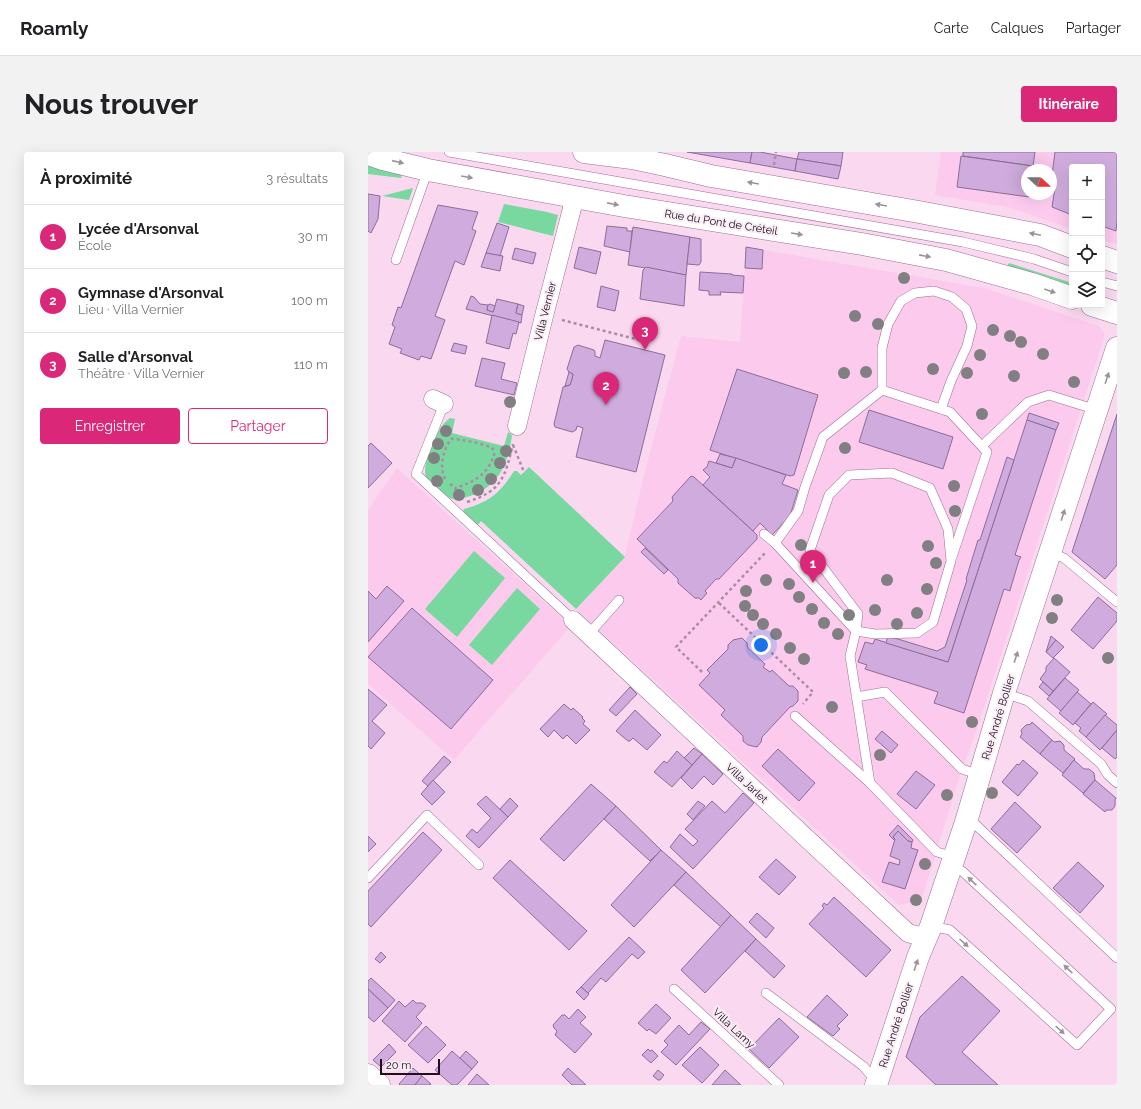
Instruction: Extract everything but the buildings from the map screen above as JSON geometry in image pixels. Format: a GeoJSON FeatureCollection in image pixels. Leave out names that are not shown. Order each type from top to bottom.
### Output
{"type":"FeatureCollection","features":[{"type":"Feature","properties":{"kind":"main road"},"geometry":{"type":"LineString","coordinates":[[584,152],[632,158],[711,176],[919,212],[1033,234],[1069,246]]}},
{"type":"Feature","properties":{"kind":"main road","name":"Rue du Pont de Créteil"},"geometry":{"type":"LineString","coordinates":[[368,154],[428,170],[624,206],[862,244],[946,260],[1032,284],[1069,297]]}},
{"type":"Feature","properties":{"kind":"main road"},"geometry":{"type":"LineString","coordinates":[[1105,258],[1117,262]]}},
{"type":"Feature","properties":{"kind":"main road"},"geometry":{"type":"LineString","coordinates":[[1101,308],[1117,313]]}},
{"type":"Feature","properties":{"kind":"main road","name":"Rue André Bollier"},"geometry":{"type":"LineString","coordinates":[[880,1084],[918,957],[966,822],[1004,693],[1117,348]]}},
{"type":"Feature","properties":{"kind":"main road"},"geometry":{"type":"LineString","coordinates":[[368,1075],[379,1085]]}},
{"type":"Feature","properties":{"kind":"street","name":"Villa Vernier"},"geometry":{"type":"LineString","coordinates":[[517,426],[575,197]]}},
{"type":"Feature","properties":{"kind":"street","name":"Villa Jarlet"},"geometry":{"type":"LineString","coordinates":[[573,620],[908,933],[928,932]]}},
{"type":"Feature","properties":{"kind":"lane","name":"Rue du Pont de Créteil"},"geometry":{"type":"LineString","coordinates":[[449,152],[963,242],[1034,259],[1069,271]]}},
{"type":"Feature","properties":{"kind":"lane"},"geometry":{"type":"LineString","coordinates":[[396,260],[428,170]]}},
{"type":"Feature","properties":{"kind":"lane"},"geometry":{"type":"LineString","coordinates":[[1105,283],[1117,286]]}},
{"type":"Feature","properties":{"kind":"lane"},"geometry":{"type":"LineString","coordinates":[[882,390],[882,348],[888,324],[901,301],[915,293],[934,291],[952,297],[966,308],[972,326],[967,346],[951,381],[941,409]]}},
{"type":"Feature","properties":{"kind":"lane"},"geometry":{"type":"LineString","coordinates":[[764,534],[775,543],[856,631],[875,634],[917,633],[933,622],[951,561],[987,452],[950,412],[882,390]]}},
{"type":"Feature","properties":{"kind":"lane"},"geometry":{"type":"LineString","coordinates":[[775,543],[798,511],[823,437],[882,390]]}},
{"type":"Feature","properties":{"kind":"lane"},"geometry":{"type":"LineString","coordinates":[[982,446],[1028,402],[1049,395],[1097,410]]}},
{"type":"Feature","properties":{"kind":"lane"},"geometry":{"type":"LineString","coordinates":[[439,402],[416,474],[573,620]]}},
{"type":"Feature","properties":{"kind":"lane"},"geometry":{"type":"LineString","coordinates":[[870,783],[850,656],[856,631],[858,614],[810,550],[829,496],[849,475],[892,473],[930,488],[948,529],[951,561]]}},
{"type":"Feature","properties":{"kind":"lane"},"geometry":{"type":"LineString","coordinates":[[1051,552],[1064,558],[1117,602]]}},
{"type":"Feature","properties":{"kind":"lane"},"geometry":{"type":"LineString","coordinates":[[588,635],[619,600]]}},
{"type":"Feature","properties":{"kind":"lane"},"geometry":{"type":"LineString","coordinates":[[856,697],[885,692],[962,769],[980,775]]}},
{"type":"Feature","properties":{"kind":"lane"},"geometry":{"type":"LineString","coordinates":[[1004,693],[1028,701],[1101,764],[1108,775],[1117,783]]}},
{"type":"Feature","properties":{"kind":"lane"},"geometry":{"type":"LineString","coordinates":[[794,716],[870,783],[937,852],[962,871],[1111,1009],[1077,1045],[950,930],[928,932]]}},
{"type":"Feature","properties":{"kind":"lane"},"geometry":{"type":"LineString","coordinates":[[368,878],[427,815],[479,865]]}},
{"type":"Feature","properties":{"kind":"lane"},"geometry":{"type":"LineString","coordinates":[[966,822],[976,825],[1117,958]]}},
{"type":"Feature","properties":{"kind":"lane","name":"Villa Lamy"},"geometry":{"type":"LineString","coordinates":[[674,989],[779,1085]]}},
{"type":"Feature","properties":{"kind":"lane"},"geometry":{"type":"LineString","coordinates":[[766,993],[863,1066],[880,1084]]}},
{"type":"Feature","properties":{"kind":"path"},"geometry":{"type":"LineString","coordinates":[[772,171],[776,152]]}},
{"type":"Feature","properties":{"kind":"path"},"geometry":{"type":"LineString","coordinates":[[544,316],[647,342],[645,350]]}},
{"type":"Feature","properties":{"kind":"path"},"geometry":{"type":"LineString","coordinates":[[449,505],[478,499],[497,486],[505,475],[517,426]]}},
{"type":"Feature","properties":{"kind":"path"},"geometry":{"type":"LineString","coordinates":[[449,505],[456,488],[483,475],[495,454],[492,448],[451,439],[442,462],[441,469],[444,478],[456,488]]}},
{"type":"Feature","properties":{"kind":"path"},"geometry":{"type":"LineString","coordinates":[[513,445],[524,472]]}},
{"type":"Feature","properties":{"kind":"path"},"geometry":{"type":"LineString","coordinates":[[702,672],[676,647],[775,543]]}},
{"type":"Feature","properties":{"kind":"path"},"geometry":{"type":"LineString","coordinates":[[719,603],[813,692],[794,716]]}},
{"type":"Feature","properties":{"kind":"shaded area"},"geometry":{"type":"Polygon","coordinates":[[[941,152],[1117,152],[1117,244],[1105,241],[1105,164],[1069,164],[1069,228],[1007,207],[935,195],[941,152]]]}},
{"type":"Feature","properties":{"kind":"shaded area"},"geometry":{"type":"Polygon","coordinates":[[[746,247],[984,288],[1099,326],[1105,335],[975,735],[962,769],[921,901],[899,905],[576,609],[625,556],[644,475],[681,336],[740,342],[746,247]]]}},
{"type":"Feature","properties":{"kind":"shaded area"},"geometry":{"type":"Polygon","coordinates":[[[397,468],[571,626],[454,760],[368,684],[368,510],[397,468]]]}},
{"type":"Feature","properties":{"kind":"green space"},"geometry":{"type":"Polygon","coordinates":[[[368,164],[402,174],[401,178],[368,174],[368,164]]]}},
{"type":"Feature","properties":{"kind":"green space"},"geometry":{"type":"Polygon","coordinates":[[[413,188],[409,200],[382,196],[413,188]]]}},
{"type":"Feature","properties":{"kind":"green space"},"geometry":{"type":"Polygon","coordinates":[[[504,204],[558,215],[553,236],[498,222],[504,204]]]}},
{"type":"Feature","properties":{"kind":"green space"},"geometry":{"type":"Polygon","coordinates":[[[1009,263],[1069,282],[1069,287],[1007,266],[1009,263]]]}},
{"type":"Feature","properties":{"kind":"green space"},"geometry":{"type":"Polygon","coordinates":[[[450,418],[455,419],[452,433],[504,446],[508,432],[512,436],[504,466],[494,482],[478,493],[459,499],[449,498],[430,482],[426,477],[425,471],[428,454],[436,436],[440,428],[450,418]]]}},
{"type":"Feature","properties":{"kind":"green space"},"geometry":{"type":"Polygon","coordinates":[[[529,467],[625,557],[576,609],[481,521],[477,526],[463,512],[464,509],[488,500],[494,496],[514,471],[517,471],[521,475],[529,467]]]}},
{"type":"Feature","properties":{"kind":"green space"},"geometry":{"type":"Polygon","coordinates":[[[474,551],[505,578],[457,637],[425,609],[474,551]]]}},
{"type":"Feature","properties":{"kind":"green space"},"geometry":{"type":"Polygon","coordinates":[[[517,588],[540,609],[492,665],[469,645],[517,588]]]}},
{"type":"Feature","properties":{"kind":"place","name":"Salle d'Arsonval"},"geometry":{"type":"Point","coordinates":[645,350]}},
{"type":"Feature","properties":{"kind":"place","name":"Gymnase d'Arsonval"},"geometry":{"type":"Point","coordinates":[606,405]}},
{"type":"Feature","properties":{"kind":"place","name":"Lycée d'Arsonval"},"geometry":{"type":"Point","coordinates":[813,583]}}]}
